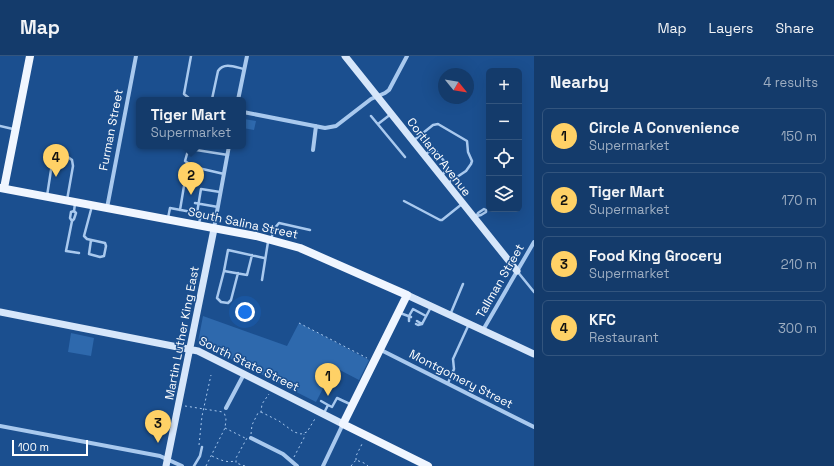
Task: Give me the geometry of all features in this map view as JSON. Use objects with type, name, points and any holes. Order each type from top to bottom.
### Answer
[{"type":"main road","points":[[2,188],[16,130],[30,56]]},
{"type":"main road","name":"South Salina Street","points":[[2,188],[270,239],[316,254],[406,295]]},
{"type":"main road","points":[[343,424],[406,295]]},
{"type":"main road","name":"South State Street","points":[[343,424],[416,463],[428,466]]},
{"type":"street","name":"Furman Street","points":[[107,208],[136,56]]},
{"type":"street","points":[[239,97],[247,56]]},
{"type":"street","name":"Cortland Avenue","points":[[346,56],[462,204],[476,217],[517,271]]},
{"type":"street","points":[[246,113],[325,128],[336,126],[371,99],[389,90],[407,56]]},
{"type":"street","points":[[313,150],[316,126]]},
{"type":"street","points":[[214,229],[229,149]]},
{"type":"street","name":"Martin Luther King East","points":[[167,462],[214,229]]},
{"type":"street","name":"Tallman Street","points":[[483,330],[534,242]]},
{"type":"street","name":"South Salina Street","points":[[406,295],[534,354]]},
{"type":"street","name":"South State Street","points":[[0,312],[190,348],[343,424]]},
{"type":"street","name":"Montgomery Street","points":[[379,349],[534,427]]},
{"type":"street","points":[[225,410],[244,374]]},
{"type":"street","points":[[323,466],[343,424]]},
{"type":"street","points":[[0,426],[109,446],[182,466]]},
{"type":"street","points":[[251,438],[283,454],[297,466]]},
{"type":"lane","points":[[188,97],[184,94],[191,56]]},
{"type":"lane","points":[[212,97],[220,68],[225,66],[244,69]]},
{"type":"lane","points":[[378,124],[391,114]]},
{"type":"lane","points":[[371,116],[405,157]]},
{"type":"lane","points":[[413,141],[433,125],[438,124],[467,141],[468,152],[472,161],[471,164],[466,171],[447,184]]},
{"type":"lane","points":[[0,126],[16,130]]},
{"type":"lane","points":[[189,149],[185,161],[194,167],[224,174]]},
{"type":"lane","points":[[195,149],[228,155]]},
{"type":"lane","points":[[424,155],[432,150],[436,151],[448,168],[446,172],[440,176]]},
{"type":"lane","points":[[47,197],[51,170],[55,158],[60,156],[68,157],[72,160],[74,166],[67,201]]},
{"type":"lane","points":[[180,210],[184,186]]},
{"type":"lane","points":[[197,213],[201,189],[221,192]]},
{"type":"lane","points":[[404,201],[440,220],[462,204]]},
{"type":"lane","points":[[76,202],[74,211],[71,212],[70,218],[72,221],[66,250],[79,253]]},
{"type":"lane","points":[[195,203],[218,207]]},
{"type":"lane","points":[[91,240],[89,254],[100,257],[104,256],[106,244],[85,238],[84,233],[92,205]]},
{"type":"lane","points":[[194,207],[198,208]]},
{"type":"lane","points":[[167,220],[170,208],[197,213],[201,215],[199,226]]},
{"type":"lane","points":[[476,217],[486,212]]},
{"type":"lane","points":[[262,280],[264,258],[274,229],[279,223],[310,230]]},
{"type":"lane","points":[[238,274],[231,300],[228,303],[221,302],[217,298],[228,250],[264,258]]},
{"type":"lane","points":[[224,271],[247,275],[252,255]]},
{"type":"lane","points":[[517,271],[534,292]]},
{"type":"lane","points":[[450,315],[463,284]]},
{"type":"lane","points":[[417,322],[422,324],[432,307]]},
{"type":"lane","points":[[409,321],[413,309],[426,316]]},
{"type":"lane","points":[[398,312],[410,317]]},
{"type":"lane","points":[[448,383],[454,369],[453,358],[469,324]]},
{"type":"lane","points":[[321,401],[332,407],[337,398],[352,405]]},
{"type":"lane","points":[[321,413],[328,405]]},
{"type":"lane","points":[[194,466],[200,456],[202,447]]},
{"type":"path","points":[[299,323],[373,361]]},
{"type":"path","points":[[202,447],[199,446],[198,442],[211,375]]},
{"type":"path","points":[[245,466],[236,463],[236,458],[246,438],[251,436],[252,425],[258,413],[261,412],[262,404],[272,388]]},
{"type":"path","points":[[179,405],[225,410],[226,428],[206,466]]},
{"type":"path","points":[[261,412],[279,421],[294,432],[304,434]]},
{"type":"path","points":[[291,462],[304,438],[304,434],[321,413]]},
{"type":"path","points":[[226,428],[246,438]]},
{"type":"path","points":[[351,466],[356,460],[356,456],[366,435]]},
{"type":"path","points":[[212,456],[230,462],[236,460]]},
{"type":"path","points":[[356,460],[368,466]]},
{"type":"shaded area","points":[[246,119],[256,121],[254,130],[246,129]]},
{"type":"shaded area","points":[[203,316],[287,346],[299,323],[369,360],[359,380],[334,367],[316,402],[198,342]]},
{"type":"shaded area","points":[[71,333],[94,338],[91,356],[68,352]]},
{"type":"place","name":"KFC","points":[[56,177]]},
{"type":"place","name":"Tiger Mart","points":[[191,195]]},
{"type":"place","name":"Circle A Convenience","points":[[328,396]]},
{"type":"place","name":"Food King Grocery","points":[[158,443]]}]
